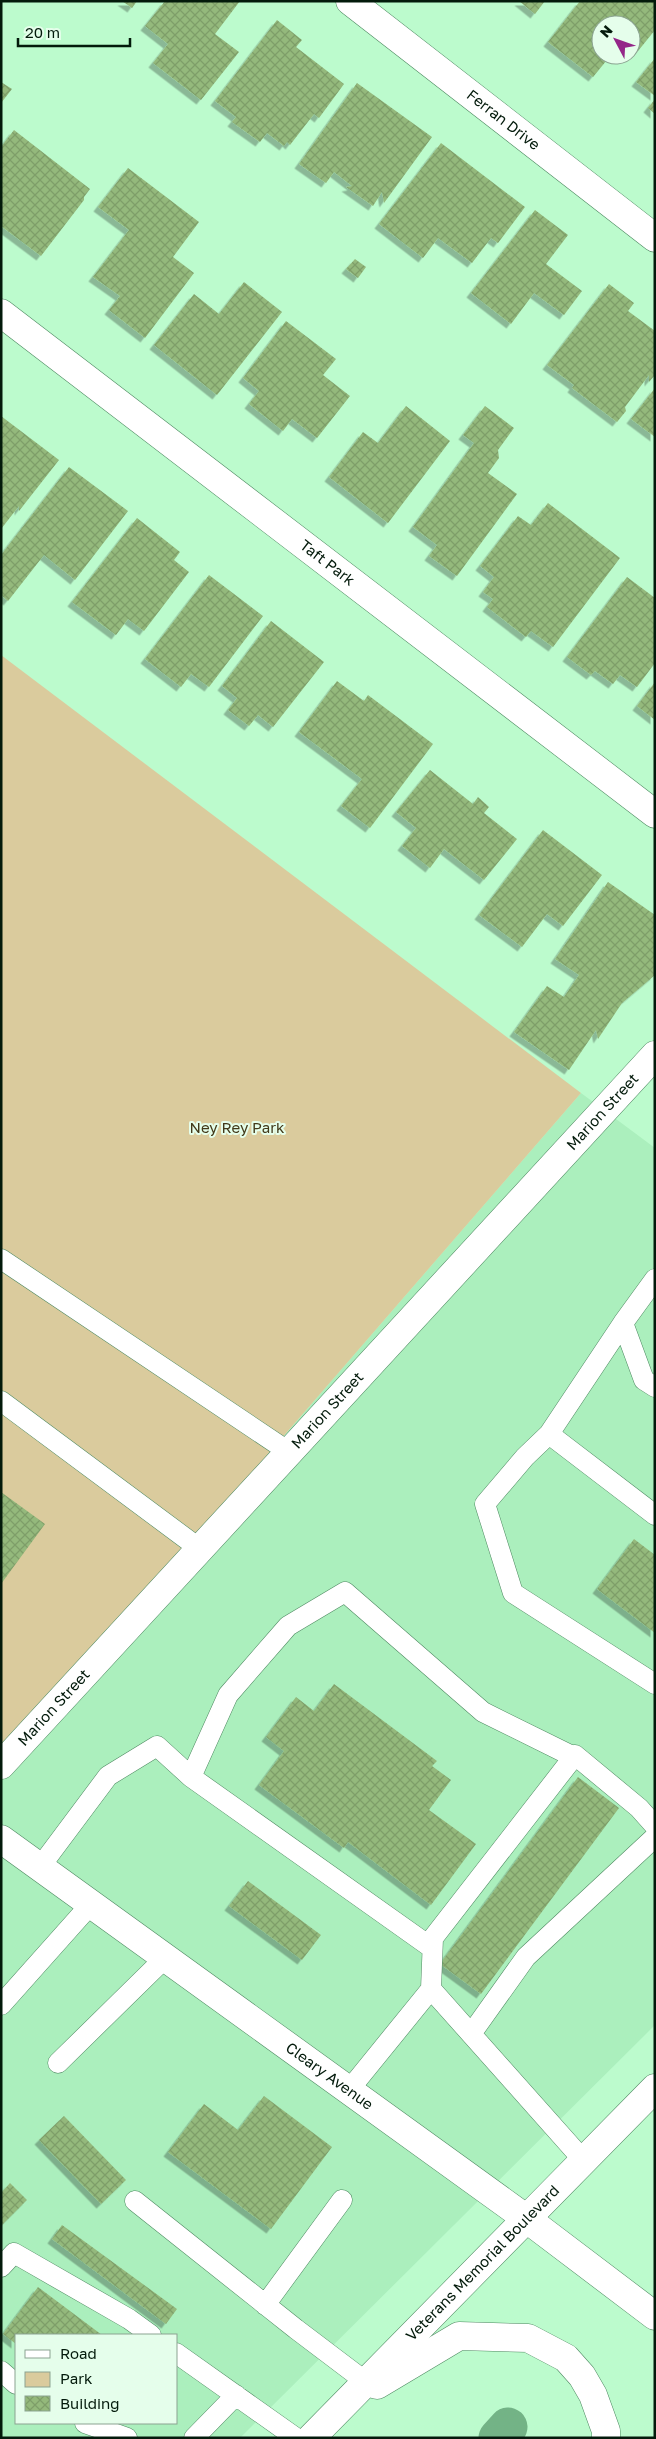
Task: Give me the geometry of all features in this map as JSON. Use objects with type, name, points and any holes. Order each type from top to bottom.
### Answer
[{"type":"street","name":"Ferran Drive","points":[[350,1],[655,238]]},
{"type":"street","name":"Taft Park","points":[[1,313],[655,814]]},
{"type":"street","name":"Marion Street","points":[[1,1765],[655,1055]]},
{"type":"street","name":"Cleary Avenue","points":[[1,1839],[527,2219],[655,2316]]},
{"type":"street","name":"Veterans Memorial Boulevard","points":[[311,2438],[655,2088]]},
{"type":"street","points":[[344,2405],[460,2336],[528,2338],[566,2358],[582,2376],[593,2395],[606,2430],[606,2438]]},
{"type":"lane","points":[[1,1260],[289,1452]]},
{"type":"lane","points":[[655,1279],[623,1323],[549,1434],[524,1457],[485,1504],[513,1593],[655,1684]]},
{"type":"lane","points":[[623,1323],[644,1380],[655,1388]]},
{"type":"lane","points":[[1,1400],[200,1549]]},
{"type":"lane","points":[[549,1434],[655,1515]]},
{"type":"lane","points":[[191,1776],[228,1695],[288,1626],[345,1592],[483,1712],[574,1757],[575,1755],[639,1808],[655,1826]]},
{"type":"lane","points":[[40,1867],[108,1776],[158,1746],[191,1776],[432,1948]]},
{"type":"lane","points":[[349,2090],[431,1989],[433,1938],[574,1757]]},
{"type":"lane","points":[[471,2034],[526,1956],[655,1837]]},
{"type":"lane","points":[[1,2005],[91,1904]]},
{"type":"lane","points":[[58,2063],[165,1958]]},
{"type":"lane","points":[[431,1989],[584,2161]]},
{"type":"lane","points":[[135,2200],[265,2305],[366,2382]]},
{"type":"lane","points":[[265,2305],[342,2200]]},
{"type":"lane","points":[[1,2267],[14,2253],[129,2319],[150,2334]]},
{"type":"lane","points":[[178,2354],[296,2438]]},
{"type":"lane","points":[[1,2371],[15,2383]]},
{"type":"lane","points":[[194,2438],[236,2395]]},
{"type":"lane","points":[[88,2424],[127,2438]]},
{"type":"shaded area","points":[[581,1093],[655,1148],[655,2025],[240,2438],[1,2438],[1,1762]]},
{"type":"green space","name":"Ney Rey Park","points":[[1,655],[581,1093],[1,1762]]},
{"type":"building","points":[[122,1],[137,1],[132,8]]},
{"type":"building","points":[[165,1],[240,1],[215,34],[239,52],[201,100],[153,63],[168,44],[145,26]]},
{"type":"building","points":[[519,1],[545,1],[535,14]]},
{"type":"building","points":[[580,1],[655,1],[655,30],[641,47],[641,15],[591,15],[591,65],[603,65],[593,77],[548,42]]},
{"type":"building","points":[[277,20],[302,40],[296,47],[344,84],[319,118],[314,114],[290,145],[287,142],[284,146],[267,133],[260,142],[232,122],[236,117],[215,101]]},
{"type":"building","points":[[655,58],[655,96],[636,82]]},
{"type":"building","points":[[1,82],[12,89],[1,103]]},
{"type":"building","points":[[357,83],[432,137],[384,203],[382,192],[373,206],[346,187],[352,186],[334,172],[326,183],[299,164]]},
{"type":"building","points":[[655,99],[655,114],[648,108]]},
{"type":"building","points":[[14,130],[90,189],[84,200],[41,256],[1,226],[1,147]]},
{"type":"building","points":[[441,143],[525,207],[498,243],[491,238],[472,263],[438,238],[423,258],[379,224]]},
{"type":"building","points":[[128,168],[199,222],[173,257],[194,273],[145,338],[109,310],[120,296],[93,277],[129,230],[98,207]]},
{"type":"building","points":[[535,210],[568,235],[546,264],[582,291],[564,315],[534,293],[511,324],[471,293]]},
{"type":"building","points":[[355,259],[366,267],[358,278],[346,269]]},
{"type":"building","points":[[244,282],[282,312],[217,395],[154,345],[194,294],[219,314]]},
{"type":"building","points":[[609,284],[634,303],[628,311],[655,331],[655,375],[649,382],[649,375],[625,407],[626,411],[617,422],[572,388],[574,385],[547,365]]},
{"type":"building","points":[[286,321],[336,359],[323,375],[350,396],[317,438],[292,419],[283,431],[249,404],[259,391],[243,378]]},
{"type":"building","points":[[655,388],[655,437],[631,419]]},
{"type":"building","points":[[406,406],[450,441],[388,523],[329,477],[363,432],[378,443]]},
{"type":"building","points":[[485,406],[514,428],[498,450],[499,458],[488,473],[517,494],[457,576],[429,556],[437,545],[413,527],[474,443],[463,435]]},
{"type":"building","points":[[1,416],[59,460],[19,511],[19,506],[1,529]]},
{"type":"building","points":[[69,467],[128,511],[75,580],[44,555],[8,601],[1,595],[1,555]]},
{"type":"building","points":[[548,503],[620,558],[553,647],[531,631],[526,637],[487,607],[493,599],[483,592],[494,577],[480,566],[518,516],[531,525]]},
{"type":"building","points":[[137,518],[180,552],[174,560],[189,572],[144,631],[128,619],[116,635],[72,602]]},
{"type":"building","points":[[209,575],[263,616],[209,687],[191,674],[181,687],[145,659]]},
{"type":"building","points":[[627,577],[655,598],[655,663],[637,687],[620,675],[613,684],[595,671],[591,675],[567,657]]},
{"type":"building","points":[[271,621],[324,662],[273,727],[258,715],[249,726],[228,710],[237,698],[222,686]]},
{"type":"building","points":[[337,681],[364,701],[368,695],[433,744],[370,828],[341,806],[362,779],[299,732]]},
{"type":"building","points":[[655,682],[655,720],[637,706]]},
{"type":"building","points":[[430,770],[473,804],[478,797],[489,807],[484,813],[517,839],[484,880],[444,849],[430,868],[402,846],[416,828],[396,812]]},
{"type":"building","points":[[543,830],[602,875],[563,926],[547,914],[522,947],[479,915]]},
{"type":"building","points":[[608,882],[655,915],[655,975],[622,1003],[598,1039],[596,1030],[569,1070],[514,1032],[547,986],[564,997],[579,975],[555,959]]},
{"type":"building","points":[[1,1492],[45,1524],[1,1584]]},
{"type":"building","points":[[634,1539],[655,1555],[655,1633],[597,1589]]},
{"type":"building","points":[[334,1684],[437,1761],[432,1766],[451,1780],[429,1810],[476,1844],[431,1905],[348,1842],[344,1848],[259,1785],[284,1751],[266,1737],[296,1697],[314,1711]]},
{"type":"building","points":[[578,1777],[619,1808],[481,1994],[440,1964]]},
{"type":"building","points":[[248,1881],[321,1935],[302,1960],[229,1906]]},
{"type":"building","points":[[264,2096],[332,2147],[271,2229],[168,2152],[204,2104],[238,2130]]},
{"type":"building","points":[[64,2116],[126,2180],[101,2204],[39,2140]]},
{"type":"building","points":[[10,2183],[27,2200],[1,2226],[1,2193]]},
{"type":"building","points":[[62,2225],[177,2309],[166,2324],[52,2239]]},
{"type":"building","points":[[38,2287],[101,2334],[15,2334],[15,2343],[3,2334]]},
{"type":"waterway","points":[[498,2438],[508,2427]]}]
